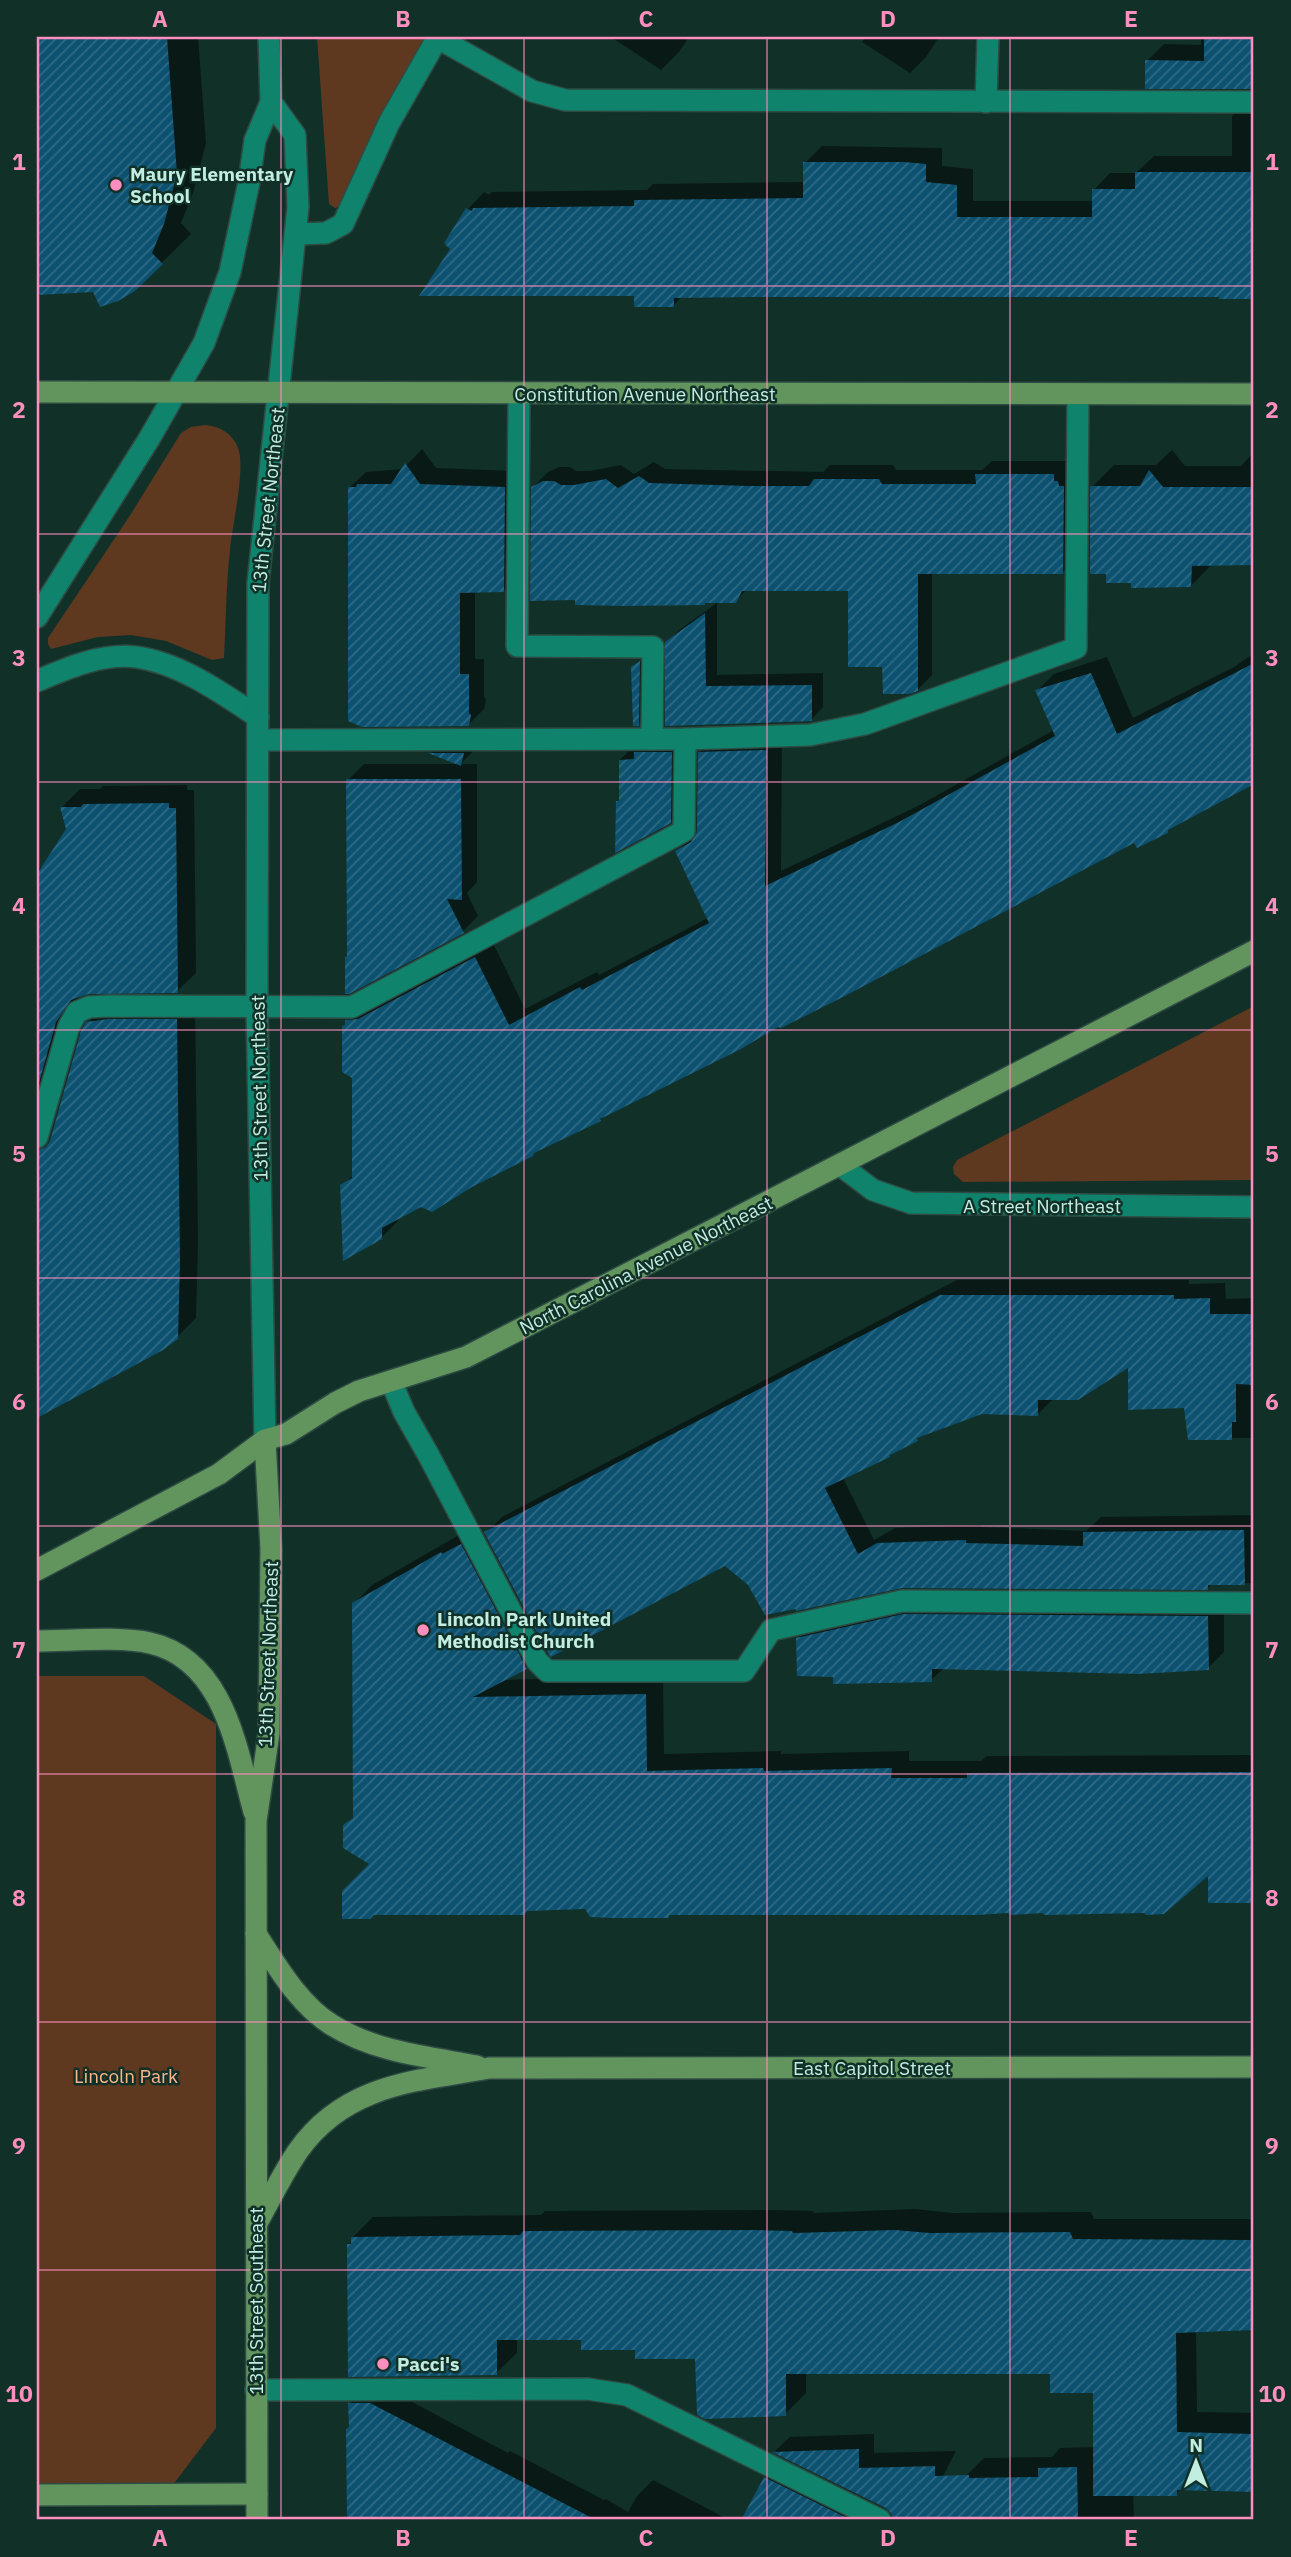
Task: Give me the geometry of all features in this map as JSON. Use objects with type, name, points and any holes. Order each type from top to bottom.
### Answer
[{"type":"main road","name":"Constitution Avenue Northeast","points":[[37,392],[1254,394]]},
{"type":"main road","name":"North Carolina Avenue Northeast","points":[[37,1570],[219,1474],[265,1440],[286,1434],[335,1403],[359,1391],[466,1357],[1254,951]]},
{"type":"main road","name":"13th Street Northeast","points":[[255,2082],[256,1821],[269,1733],[271,1549],[265,1440]]},
{"type":"main road","points":[[37,1641],[150,1643],[188,1662],[209,1685],[228,1720],[256,1821]]},
{"type":"main road","points":[[256,1934],[293,1989],[330,2024],[371,2043],[395,2050],[489,2068]]},
{"type":"main road","name":"East Capitol Street","points":[[489,2068],[1254,2067]]},
{"type":"main road","points":[[256,2223],[299,2150],[333,2114],[361,2097],[391,2085],[489,2068]]},
{"type":"main road","name":"13th Street Southeast","points":[[255,2082],[257,2520]]},
{"type":"main road","points":[[37,2495],[257,2494]]},
{"type":"street","points":[[37,617],[149,439],[204,343],[221,299],[240,226],[255,140],[271,102],[269,37]]},
{"type":"street","points":[[296,234],[326,233],[343,224],[389,123],[438,37],[532,91],[565,100],[1254,102]]},
{"type":"street","points":[[986,102],[988,37]]},
{"type":"street","name":"13th Street Northeast","points":[[265,1440],[257,1008],[260,550],[298,207],[295,135],[271,102]]},
{"type":"street","points":[[519,394],[517,646],[653,647],[652,739]]},
{"type":"street","points":[[258,740],[685,739],[810,735],[846,729],[1076,648],[1077,394]]},
{"type":"street","points":[[37,681],[97,660],[137,657],[175,669],[258,717]]},
{"type":"street","points":[[37,1137],[69,1026],[76,1012],[89,1007],[108,1006],[352,1007],[684,831],[685,739]]},
{"type":"street","name":"A Street Northeast","points":[[840,1165],[873,1190],[911,1203],[1254,1207]]},
{"type":"street","points":[[391,1381],[404,1412],[537,1661],[547,1671],[744,1671],[771,1630],[902,1601],[1254,1603]]},
{"type":"street","points":[[256,2390],[588,2389],[627,2395],[880,2520]]},
{"type":"green space","points":[[317,37],[425,37],[385,109],[340,206],[335,208],[329,204]]},
{"type":"green space","points":[[205,425],[221,429],[229,435],[236,443],[240,457],[240,483],[229,564],[224,658],[212,660],[166,641],[131,635],[98,637],[51,649],[48,638],[181,433],[191,427]]},
{"type":"green space","points":[[1254,1006],[1254,1180],[963,1182],[954,1174],[953,1167],[957,1160]]},
{"type":"green space","name":"Lincoln Park","points":[[37,1676],[144,1676],[216,1724],[216,2428],[172,2486],[37,2486]]},
{"type":"building","name":"Maury Elementary School","points":[[37,37],[167,37],[177,174],[164,224],[152,253],[163,264],[135,291],[100,307],[93,292],[37,295]]},
{"type":"building","points":[[1204,37],[1254,37],[1254,89],[1145,89],[1145,60],[1204,61]]},
{"type":"building","points":[[803,162],[926,164],[926,182],[957,185],[957,217],[1092,217],[1092,189],[1135,189],[1135,172],[1254,172],[1254,299],[674,298],[674,307],[634,307],[634,296],[419,296],[450,249],[444,243],[466,208],[472,211],[473,208],[634,206],[634,200],[803,198]]},
{"type":"building","points":[[405,463],[420,484],[505,487],[504,592],[460,593],[460,674],[469,674],[469,726],[362,727],[348,721],[348,487],[356,487],[357,484],[391,484]]},
{"type":"building","points":[[1149,470],[1163,487],[1254,487],[1254,565],[1192,566],[1191,587],[1131,588],[1131,583],[1106,583],[1106,574],[1090,574],[1090,486],[1140,486]]},
{"type":"building","points":[[975,474],[1054,474],[1054,481],[1058,481],[1059,486],[1064,486],[1063,574],[918,574],[918,691],[909,694],[883,694],[882,667],[848,667],[848,591],[742,591],[736,603],[705,605],[575,605],[575,600],[530,601],[531,487],[543,481],[574,485],[606,479],[618,488],[639,476],[649,483],[749,486],[809,486],[814,479],[879,479],[882,484],[976,484]]},
{"type":"building","points":[[705,613],[706,686],[812,685],[812,721],[665,726],[665,642]]},
{"type":"building","points":[[640,661],[639,726],[633,726],[631,667]]},
{"type":"building","points":[[1254,663],[1254,784],[1168,830],[1168,833],[1137,848],[1134,843],[843,997],[781,1028],[778,1027],[741,1049],[534,1153],[432,1212],[421,1207],[382,1228],[382,1239],[343,1261],[340,1185],[352,1178],[352,1078],[342,1072],[342,1026],[345,1025],[345,1020],[358,1019],[475,957],[509,1025],[709,923],[675,851],[691,842],[697,832],[698,752],[767,750],[765,886],[899,822],[1055,736],[1035,690],[1091,673],[1117,734]]},
{"type":"building","points":[[634,752],[672,752],[671,823],[615,853],[619,760],[634,759]]},
{"type":"building","points":[[428,753],[464,753],[461,766]]},
{"type":"building","points":[[346,779],[461,779],[462,900],[447,899],[464,933],[349,994],[345,994]]},
{"type":"building","points":[[169,803],[169,808],[176,808],[178,993],[88,994],[71,1000],[56,1022],[37,1090],[37,874],[66,829],[60,807],[81,807],[83,804]]},
{"type":"building","points":[[108,1019],[177,1019],[180,1261],[178,1339],[163,1350],[37,1418],[37,1150],[46,1147],[50,1141],[81,1031],[86,1022]]},
{"type":"building","points":[[940,1295],[1174,1295],[1174,1299],[1210,1298],[1210,1314],[1254,1314],[1254,1385],[1236,1384],[1236,1422],[1232,1422],[1232,1440],[1188,1440],[1184,1408],[1128,1410],[1128,1368],[1078,1400],[1038,1400],[1038,1416],[982,1414],[917,1438],[918,1441],[890,1457],[825,1488],[858,1554],[877,1543],[966,1540],[966,1543],[1083,1546],[1083,1532],[1244,1530],[1245,1585],[1208,1585],[1208,1590],[902,1588],[765,1615],[748,1585],[725,1566],[551,1657],[484,1532]]},
{"type":"building","points":[[461,1544],[527,1669],[473,1697],[646,1694],[647,1771],[892,1768],[891,1778],[967,1778],[967,1773],[1254,1772],[1254,1903],[1208,1903],[1208,1876],[1164,1914],[1146,1915],[1008,1913],[669,1915],[669,1918],[613,1918],[590,1917],[585,1909],[527,1911],[525,1915],[374,1915],[370,1919],[342,1919],[342,1891],[369,1864],[343,1848],[343,1825],[353,1818],[352,1603],[441,1552],[442,1554]]},
{"type":"building","points":[[903,1614],[1208,1616],[1209,1670],[1138,1674],[932,1669],[932,1682],[833,1684],[833,1677],[797,1676],[796,1638]]},
{"type":"building","points":[[755,2230],[793,2233],[895,2230],[930,2233],[1070,2232],[1073,2239],[1254,2240],[1254,2330],[1176,2333],[1177,2432],[1254,2434],[1254,2492],[1177,2490],[1177,2496],[1093,2496],[1093,2393],[1050,2393],[1050,2374],[786,2374],[786,2416],[705,2419],[697,2415],[695,2359],[635,2359],[635,2350],[581,2350],[581,2340],[497,2340],[497,2375],[348,2377],[347,2244],[351,2244],[351,2237],[520,2235],[523,2231]]},
{"type":"building","points":[[348,2403],[370,2403],[596,2520],[347,2520]]},
{"type":"building","points":[[859,2449],[859,2468],[935,2466],[935,2476],[1038,2477],[1038,2468],[1077,2467],[1078,2519],[893,2520],[886,2508],[772,2452]]},
{"type":"building","points":[[764,2477],[851,2520],[741,2520]]},
{"type":"place","name":"Maury Elementary School","points":[[116,185]]},
{"type":"place","name":"Lincoln Park United Methodist Church","points":[[423,1630]]},
{"type":"place","name":"Pacci's","points":[[383,2364]]}]
